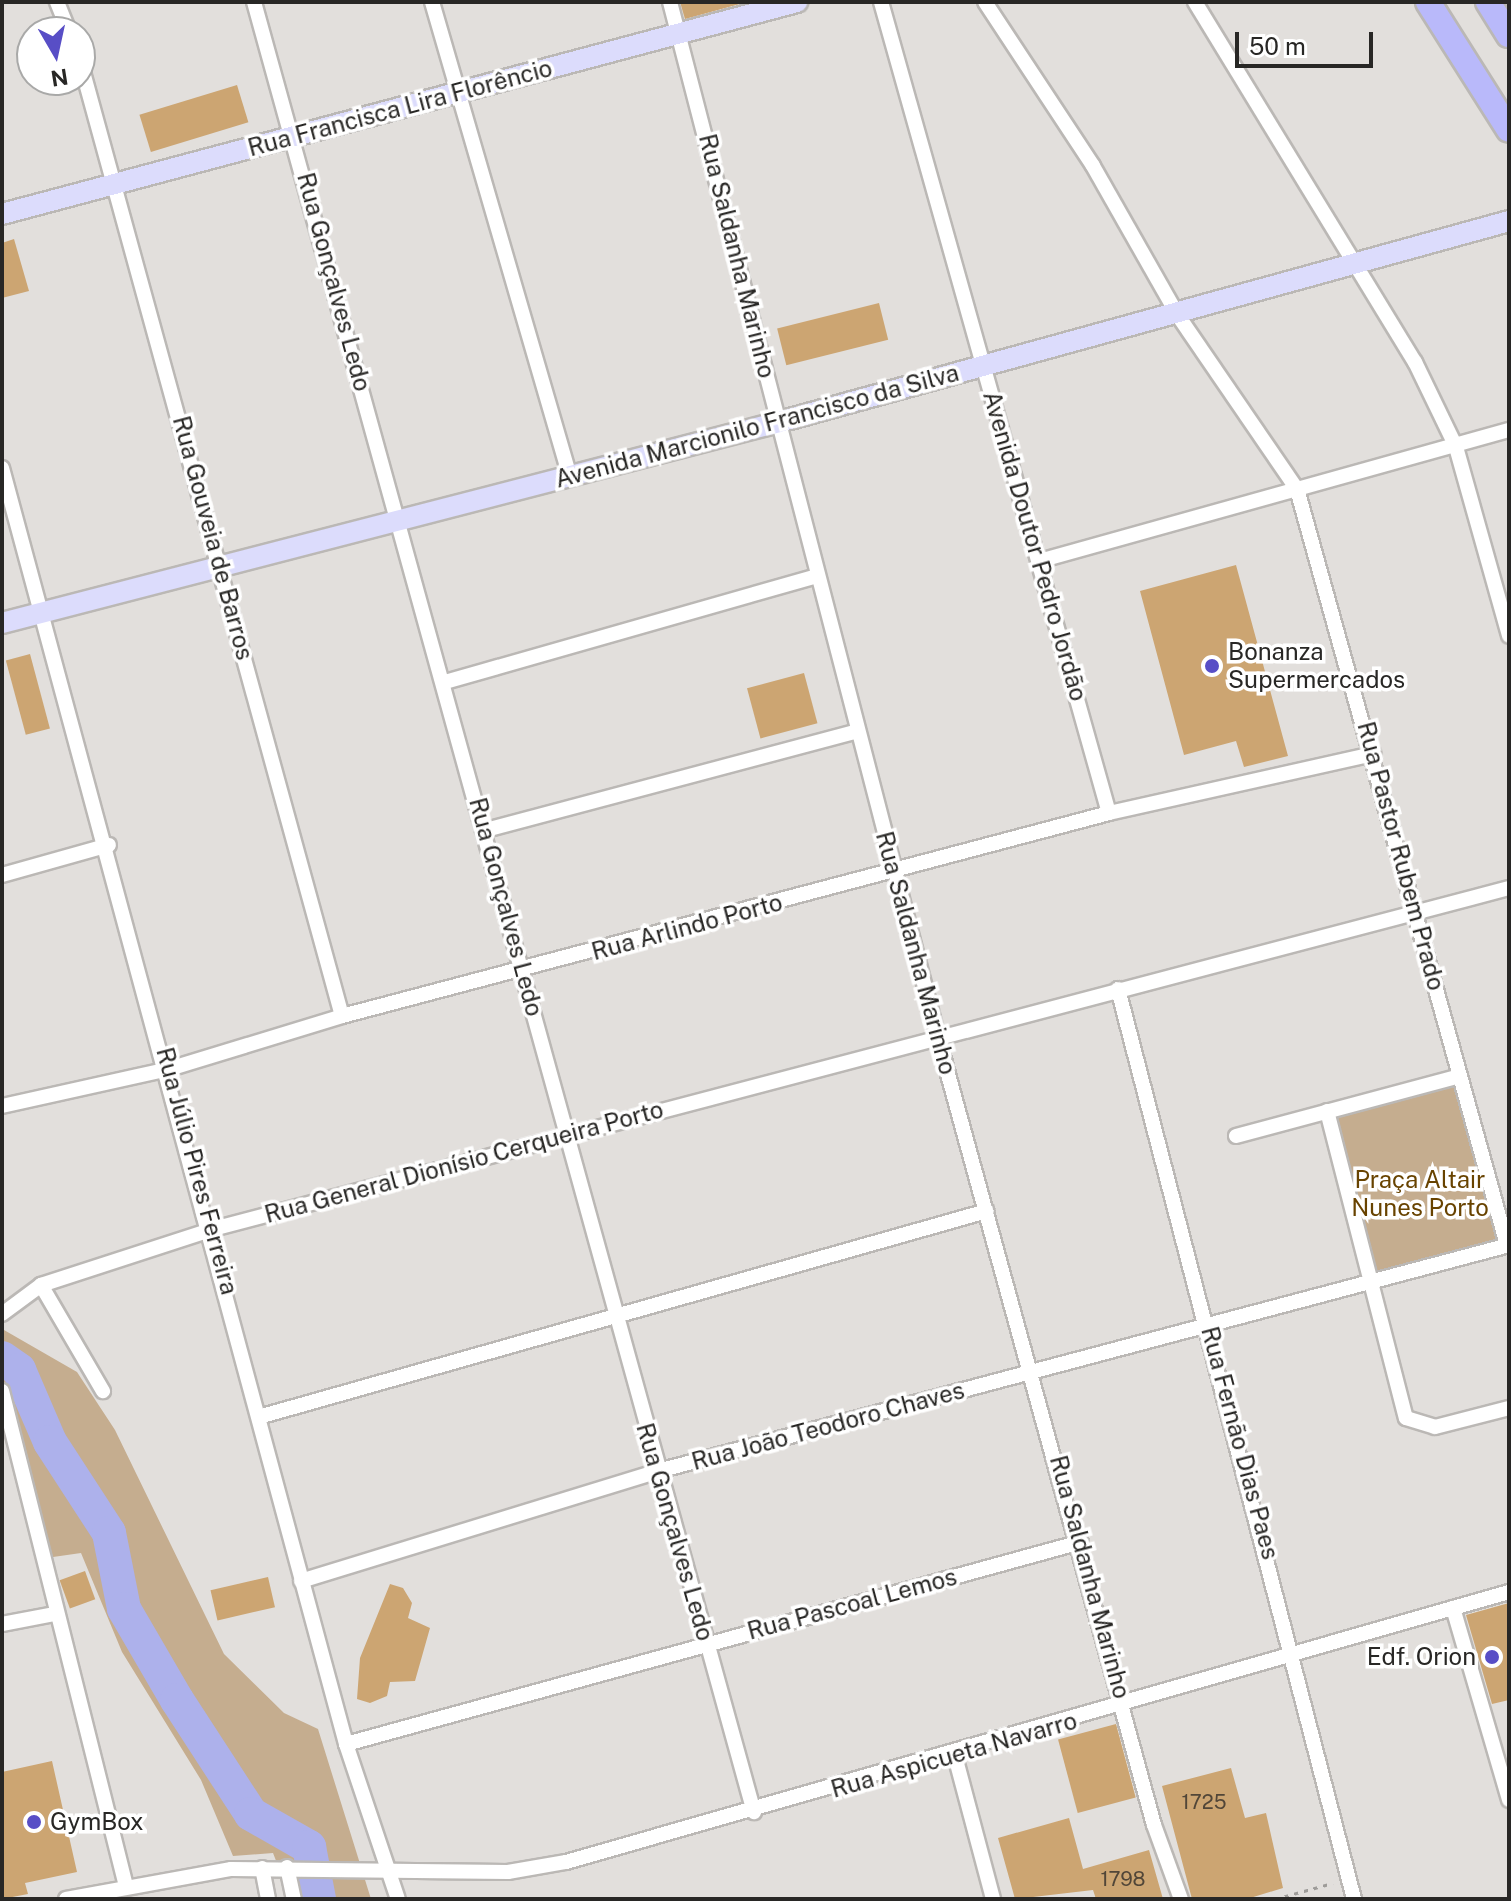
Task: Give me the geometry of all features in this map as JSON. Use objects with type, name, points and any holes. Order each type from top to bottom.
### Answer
[{"type":"main road","points":[[1428,2],[1509,130]]},
{"type":"main road","points":[[1488,2],[1509,35]]},
{"type":"street","name":"Rua Gonçalves Ledo","points":[[254,2],[486,830],[613,1316],[754,1812]]},
{"type":"street","points":[[432,2],[570,478]]},
{"type":"street","name":"Rua Saldanha Marinho","points":[[670,2],[937,1034],[1035,1371],[1124,1706],[1181,1899]]},
{"type":"street","name":"Rua Francisca Lira Florêncio","points":[[2,214],[797,2]]},
{"type":"street","name":"Avenida Doutor Pedro Jordão","points":[[881,2],[1109,813]]},
{"type":"street","name":"Rua Pastor Rubem Prado","points":[[985,2],[1093,166],[1177,314],[1297,489],[1374,754],[1508,1245]]},
{"type":"street","points":[[1195,2],[1359,262],[1456,447],[1509,636]]},
{"type":"street","name":"Rua Gouveia de Barros","points":[[91,96],[117,183],[342,1016]]},
{"type":"street","name":"Avenida Marcionilo Francisco da Silva","points":[[2,623],[570,478],[1509,221]]},
{"type":"street","points":[[1039,561],[1509,430]]},
{"type":"street","name":"Rua Júlio Pires Ferreira","points":[[2,468],[213,1229],[301,1581],[346,1744],[398,1899]]},
{"type":"street","points":[[445,682],[817,576]]},
{"type":"street","points":[[486,830],[857,731]]},
{"type":"street","name":"Rua Arlindo Porto","points":[[2,1106],[169,1069],[342,1016],[894,873],[1109,813],[1374,754]]},
{"type":"street","points":[[2,875],[109,845]]},
{"type":"street","name":"Rua General Dionísio Cerqueira Porto","points":[[2,1314],[41,1285],[213,1229],[937,1034],[1416,909],[1509,888]]},
{"type":"street","name":"Rua Fernão Dias Paes","points":[[1118,989],[1208,1319],[1354,1899]]},
{"type":"street","points":[[1236,1136],[1460,1076]]},
{"type":"street","points":[[1327,1111],[1371,1279],[1396,1392],[1417,1427],[1509,1408]]},
{"type":"street","points":[[262,1416],[987,1211]]},
{"type":"street","name":"Rua João Teodoro Chaves","points":[[301,1581],[658,1471],[1035,1371],[1208,1319],[1508,1245]]},
{"type":"street","points":[[41,1285],[103,1391]]},
{"type":"street","points":[[2,1391],[55,1614],[126,1886]]},
{"type":"street","name":"Rua Pascoal Lemos","points":[[346,1744],[1081,1542]]},
{"type":"street","name":"Rua Aspicueta Navarro","points":[[74,1898],[126,1886],[262,1868],[311,1867],[392,1874],[522,1870],[754,1812],[955,1756],[1293,1651],[1509,1592]]},
{"type":"street","points":[[1453,1608],[1509,1800]]},
{"type":"street","points":[[2,1624],[55,1614]]},
{"type":"street","points":[[955,1756],[993,1899]]},
{"type":"street","points":[[287,1867],[294,1899]]},
{"type":"street","points":[[262,1868],[268,1899]]},
{"type":"path","points":[[1275,1899],[1349,1879]]},
{"type":"green space","name":"Praça Altair Nunes Porto","points":[[1460,1076],[1508,1244],[1376,1282],[1327,1114]]},
{"type":"green space","points":[[4,1330],[77,1372],[115,1430],[224,1654],[284,1713],[318,1729],[371,1899],[291,1899],[273,1853],[233,1856],[201,1780],[122,1652],[81,1553],[39,1559],[2,1414]]},
{"type":"building","points":[[680,2],[747,2],[685,19]]},
{"type":"building","points":[[237,85],[248,122],[151,152],[139,115]]},
{"type":"building","points":[[14,239],[29,291],[2,298],[2,243]]},
{"type":"building","points":[[879,303],[888,340],[786,365],[777,328]]},
{"type":"building","name":"Bonanza Supermercados","points":[[1236,565],[1288,756],[1244,767],[1236,741],[1184,755],[1140,591]]},
{"type":"building","points":[[30,654],[50,728],[26,735],[6,660]]},
{"type":"building","points":[[804,673],[817,723],[760,738],[747,688]]},
{"type":"building","points":[[85,1571],[95,1599],[70,1608],[60,1580]]},
{"type":"building","points":[[268,1577],[275,1607],[217,1620],[211,1590]]},
{"type":"building","points":[[390,1584],[403,1588],[412,1603],[408,1618],[430,1628],[415,1681],[390,1682],[387,1696],[370,1703],[357,1699],[360,1658]]},
{"type":"building","name":"Edf. Orion","points":[[1509,1603],[1509,1700],[1492,1704],[1466,1615]]},
{"type":"building","points":[[1116,1724],[1136,1797],[1078,1813],[1058,1740]]},
{"type":"building","name":"GymBox","points":[[52,1761],[77,1872],[25,1883],[28,1894],[2,1899],[2,1772]]},
{"type":"building","points":[[1231,1768],[1245,1818],[1266,1813],[1283,1888],[1247,1899],[1192,1899],[1162,1786]]},
{"type":"building","points":[[1069,1818],[1083,1869],[1149,1850],[1163,1899],[1096,1899],[1093,1890],[1015,1899],[998,1838]]},
{"type":"waterway","points":[[2,1358],[19,1370],[50,1442],[109,1533],[124,1609],[177,1700],[251,1814],[309,1847],[319,1899]]},
{"type":"place","name":"Bonanza Supermercados","points":[[1212,666]]},
{"type":"place","name":"Edf. Orion","points":[[1492,1657]]},
{"type":"place","name":"GymBox","points":[[34,1822]]}]
